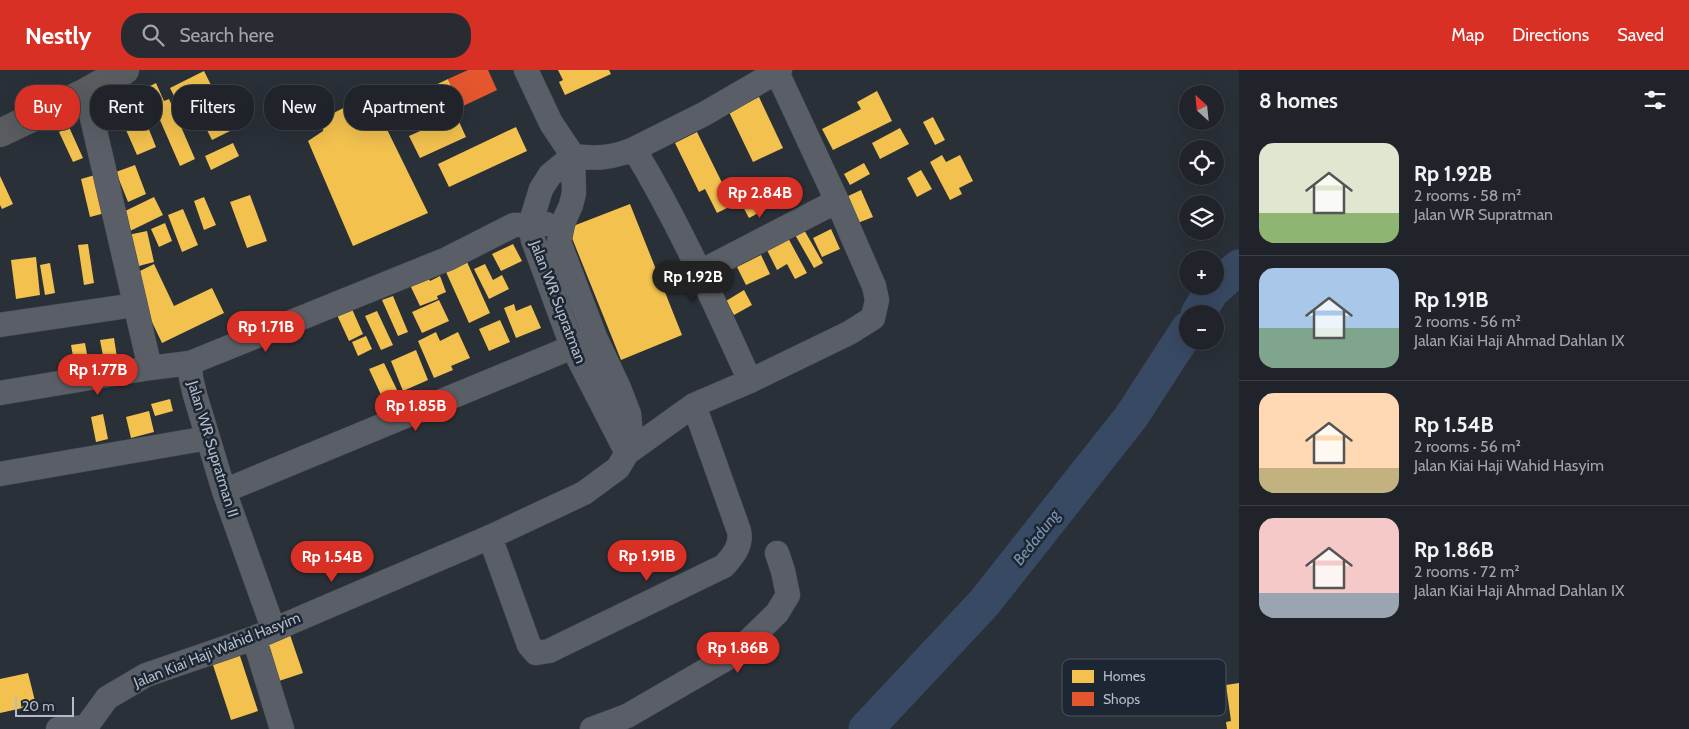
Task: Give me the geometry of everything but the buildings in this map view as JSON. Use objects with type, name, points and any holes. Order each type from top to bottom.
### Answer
[{"type":"highway","points":[[0,133],[86,92],[124,70]]},
{"type":"street","points":[[526,70],[551,123],[573,156],[600,158],[616,156],[634,149],[704,114],[778,71],[874,286],[877,300],[873,318],[849,333],[694,405],[627,453]]},
{"type":"street","points":[[86,92],[150,368]]},
{"type":"street","points":[[634,149],[655,184],[700,272],[750,380]]},
{"type":"street","name":"Jalan WR Supratman","points":[[573,156],[574,193],[563,223],[559,242],[595,337],[629,414],[631,436],[627,453]]},
{"type":"street","name":"Jalan WR Supratman","points":[[573,156],[550,175],[541,189],[530,224],[533,240],[572,346],[627,453]]},
{"type":"street","points":[[700,272],[837,201]]},
{"type":"street","name":"Jalan WR Supratman II","points":[[282,729],[264,633],[195,395],[190,363],[447,260],[514,225],[563,223]]},
{"type":"street","points":[[0,325],[135,305]]},
{"type":"street","points":[[224,491],[595,337]]},
{"type":"street","points":[[0,393],[190,363]]},
{"type":"street","points":[[490,537],[529,644],[536,653],[549,651],[724,566],[732,557],[741,539],[694,405]]},
{"type":"street","points":[[0,474],[208,438]]},
{"type":"street","name":"Jalan Kiai Haji Wahid Hasyim","points":[[86,728],[107,698],[146,675],[264,633],[490,537],[584,493],[618,468],[627,453]]},
{"type":"street","points":[[592,729],[627,716],[736,653],[764,627],[777,613],[788,595],[783,571],[776,553]]},
{"type":"street","points":[[58,729],[86,728]]},
{"type":"waterway","name":"Bedadung","points":[[1203,305],[1211,292],[1239,267]]},
{"type":"waterway","name":"Bedadung","points":[[866,729],[984,603],[1131,417],[1179,343]]}]
